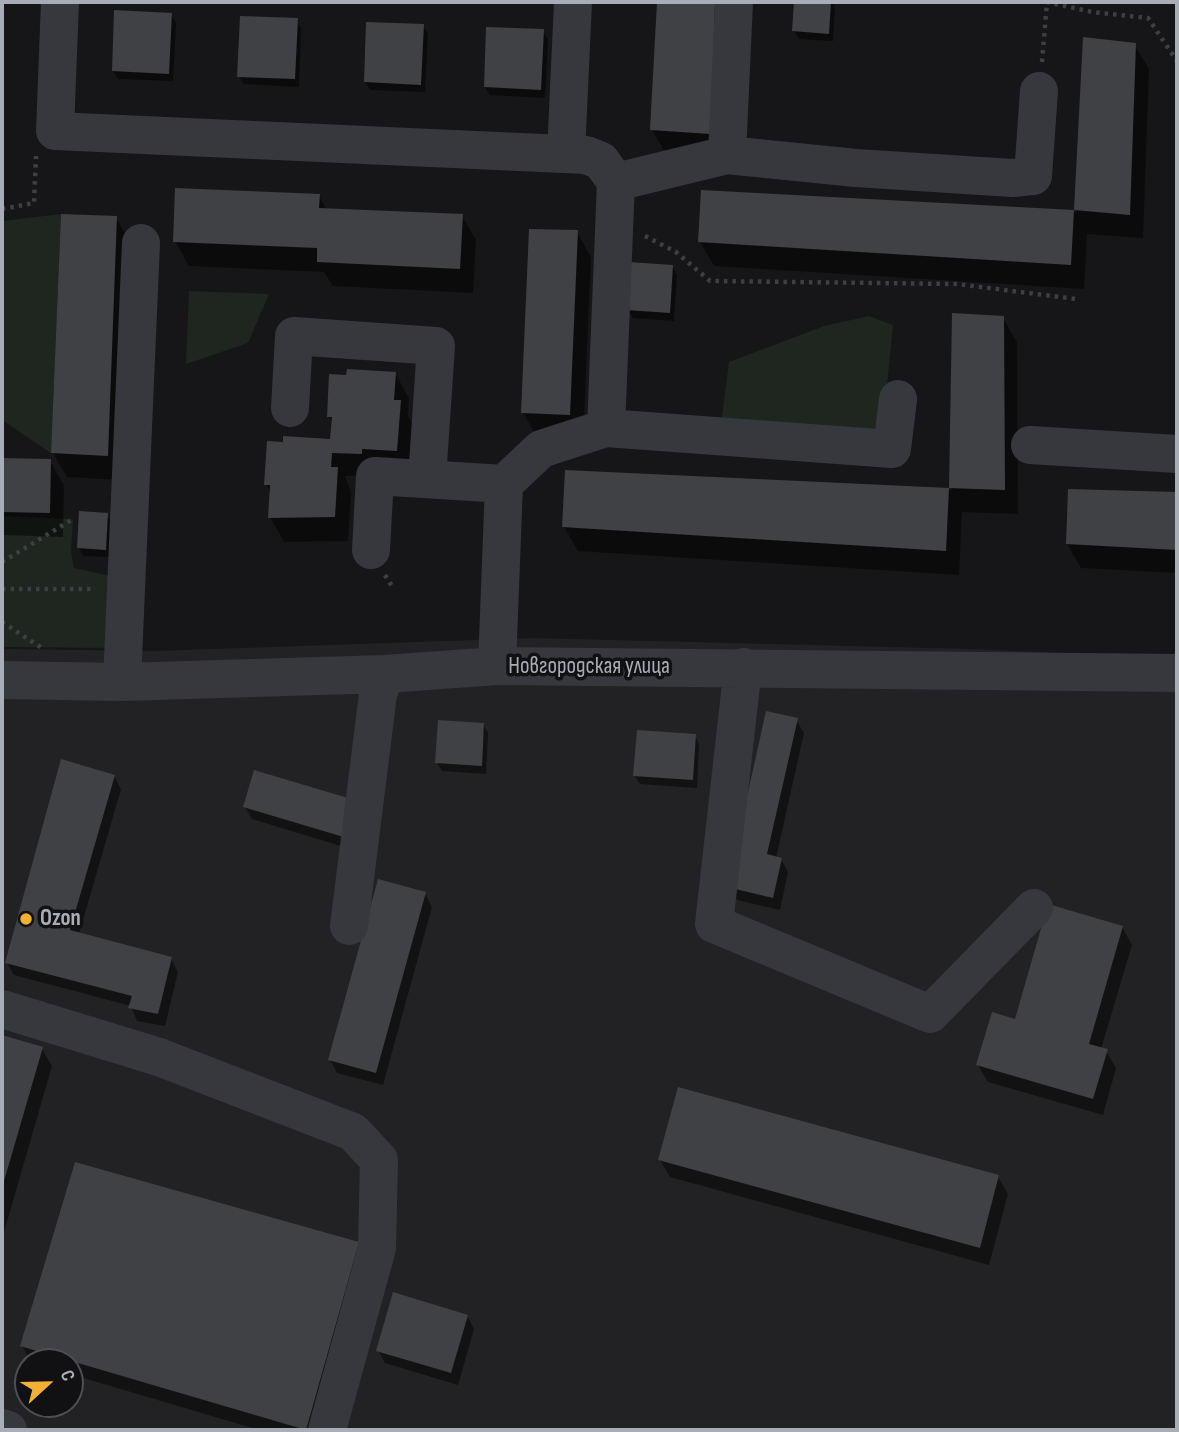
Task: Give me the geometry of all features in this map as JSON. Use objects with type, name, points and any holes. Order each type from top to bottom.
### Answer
[{"type":"street","points":[[60,2],[55,131],[586,155],[601,161],[616,182],[606,428]]},
{"type":"street","points":[[566,154],[573,2]]},
{"type":"street","points":[[727,155],[734,2]]},
{"type":"street","points":[[616,182],[727,155],[856,168],[1012,178],[1033,176],[1040,91]]},
{"type":"street","points":[[122,682],[141,243]]},
{"type":"street","points":[[290,408],[294,337],[436,346],[427,479]]},
{"type":"street","points":[[497,666],[505,484],[541,449],[606,428],[892,449],[898,399]]},
{"type":"street","points":[[1030,445],[1177,454]]},
{"type":"street","points":[[371,550],[375,476],[505,484]]},
{"type":"street","name":"Новгородская улица","points":[[3,685],[385,674],[497,666],[1177,673]]},
{"type":"street","points":[[743,667],[714,924],[930,1014],[1034,908]]},
{"type":"street","points":[[349,926],[378,694],[385,674]]},
{"type":"street","points":[[2,1009],[159,1057],[352,1132],[379,1160],[377,1248],[327,1430]]},
{"type":"street","points":[[2,1428],[8,1430]]},
{"type":"path","points":[[1040,91],[1047,2],[1092,12],[1148,18],[1177,61]]},
{"type":"path","points":[[2,209],[34,203]]},
{"type":"path","points":[[615,221],[676,252],[710,281],[957,284],[1076,299]]},
{"type":"path","points":[[2,562],[73,519]]},
{"type":"path","points":[[2,589],[126,589]]},
{"type":"shaded area","points":[[61,214],[51,453],[2,420],[2,221]]},
{"type":"shaded area","points":[[189,291],[269,294],[248,343],[186,364]]},
{"type":"shaded area","points":[[869,316],[893,325],[882,436],[720,431],[729,362],[824,326]]},
{"type":"shaded area","points":[[2,516],[73,519],[71,551],[74,568],[120,578],[113,648],[2,647]]},
{"type":"shaded area","points":[[533,638],[970,649],[1177,658],[1177,1430],[2,1430],[2,649],[155,651]]},
{"type":"building","points":[[657,2],[715,2],[711,134],[650,130]]},
{"type":"building","points":[[794,2],[831,2],[829,34],[792,31]]},
{"type":"building","points":[[114,10],[172,13],[169,74],[112,71]]},
{"type":"building","points":[[240,16],[298,18],[295,79],[237,77]]},
{"type":"building","points":[[366,22],[424,24],[421,85],[364,82]]},
{"type":"building","points":[[486,27],[544,29],[541,90],[484,87]]},
{"type":"building","points":[[1083,37],[1136,43],[1130,215],[1074,210]]},
{"type":"building","points":[[175,188],[320,194],[319,208],[463,214],[460,269],[317,262],[317,248],[173,242]]},
{"type":"building","points":[[701,190],[1074,210],[1071,265],[698,242]]},
{"type":"building","points":[[61,214],[117,216],[108,456],[51,453]]},
{"type":"building","points":[[529,229],[578,230],[570,415],[521,413]]},
{"type":"building","points":[[629,262],[673,265],[670,313],[626,310]]},
{"type":"building","points":[[952,313],[1004,316],[1005,490],[949,488]]},
{"type":"building","points":[[347,369],[396,372],[394,400],[401,400],[397,451],[362,449],[362,454],[332,453],[331,467],[338,467],[335,517],[268,518],[270,485],[264,485],[267,441],[283,442],[283,436],[330,439],[332,417],[327,417],[329,374],[346,375]]},
{"type":"building","points":[[2,458],[51,459],[50,513],[2,512]]},
{"type":"building","points":[[565,470],[949,488],[946,551],[562,527]]},
{"type":"building","points":[[1068,489],[1177,492],[1177,550],[1066,544]]},
{"type":"building","points":[[79,511],[108,513],[106,550],[77,548]]},
{"type":"building","points":[[766,711],[798,718],[767,854],[782,858],[773,898],[727,887]]},
{"type":"building","points":[[438,720],[484,723],[482,766],[435,763]]},
{"type":"building","points":[[637,730],[696,734],[693,780],[633,776]]},
{"type":"building","points":[[61,759],[115,775],[70,930],[172,957],[158,1014],[128,1008],[132,996],[5,963]]},
{"type":"building","points":[[254,770],[358,801],[347,838],[243,807]]},
{"type":"building","points":[[378,879],[426,892],[376,1073],[328,1060]]},
{"type":"building","points":[[1048,904],[1123,926],[1089,1044],[1108,1049],[1093,1099],[976,1065],[992,1012],[1015,1019]]},
{"type":"building","points":[[2,1035],[43,1047],[2,1188]]},
{"type":"building","points":[[678,1087],[999,1175],[980,1248],[658,1160]]},
{"type":"building","points":[[75,1162],[359,1242],[306,1430],[84,1365],[84,1348],[20,1346]]},
{"type":"building","points":[[393,1292],[468,1315],[451,1373],[376,1351]]},
{"type":"place","name":"Ozon","points":[[26,919]]}]
